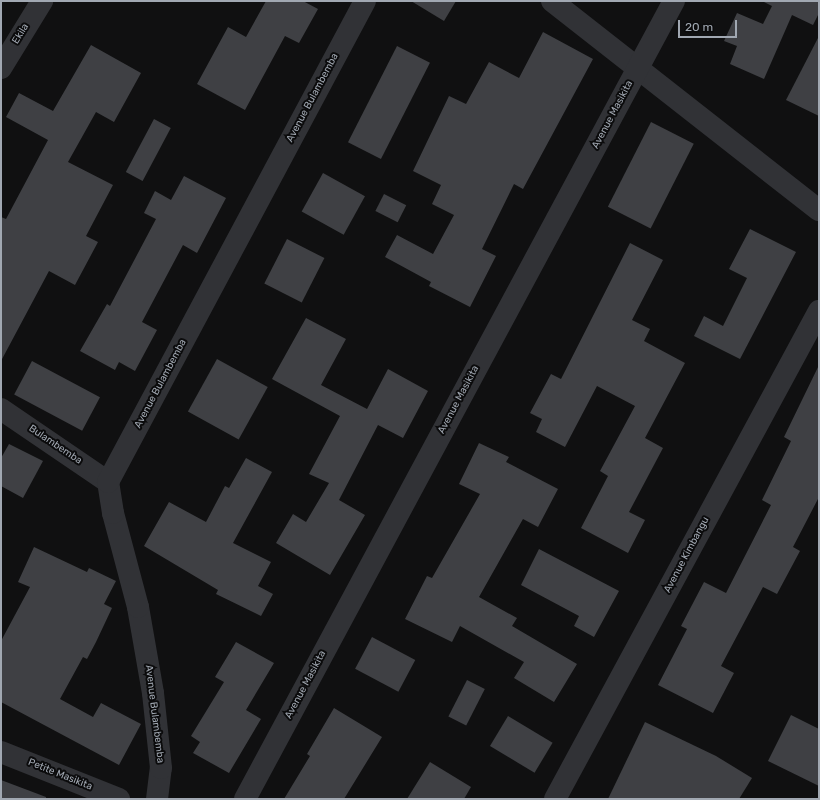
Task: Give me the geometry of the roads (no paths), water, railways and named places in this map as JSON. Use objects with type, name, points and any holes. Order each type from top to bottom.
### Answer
[{"type":"street","name":"Ekila","points":[[1,68],[42,1]]},
{"type":"street","name":"Avenue Bulambemba","points":[[157,799],[161,768],[153,692],[138,607],[113,513],[108,482],[365,1]]},
{"type":"street","points":[[552,1],[819,210]]},
{"type":"street","name":"Avenue Masikita","points":[[245,799],[674,1]]},
{"type":"street","name":"Avenue Kimbangu","points":[[556,799],[819,311]]},
{"type":"street","name":"Bulambemba","points":[[1,409],[108,482]]},
{"type":"street","name":"Petite Masikita","points":[[1,752],[119,799]]}]
